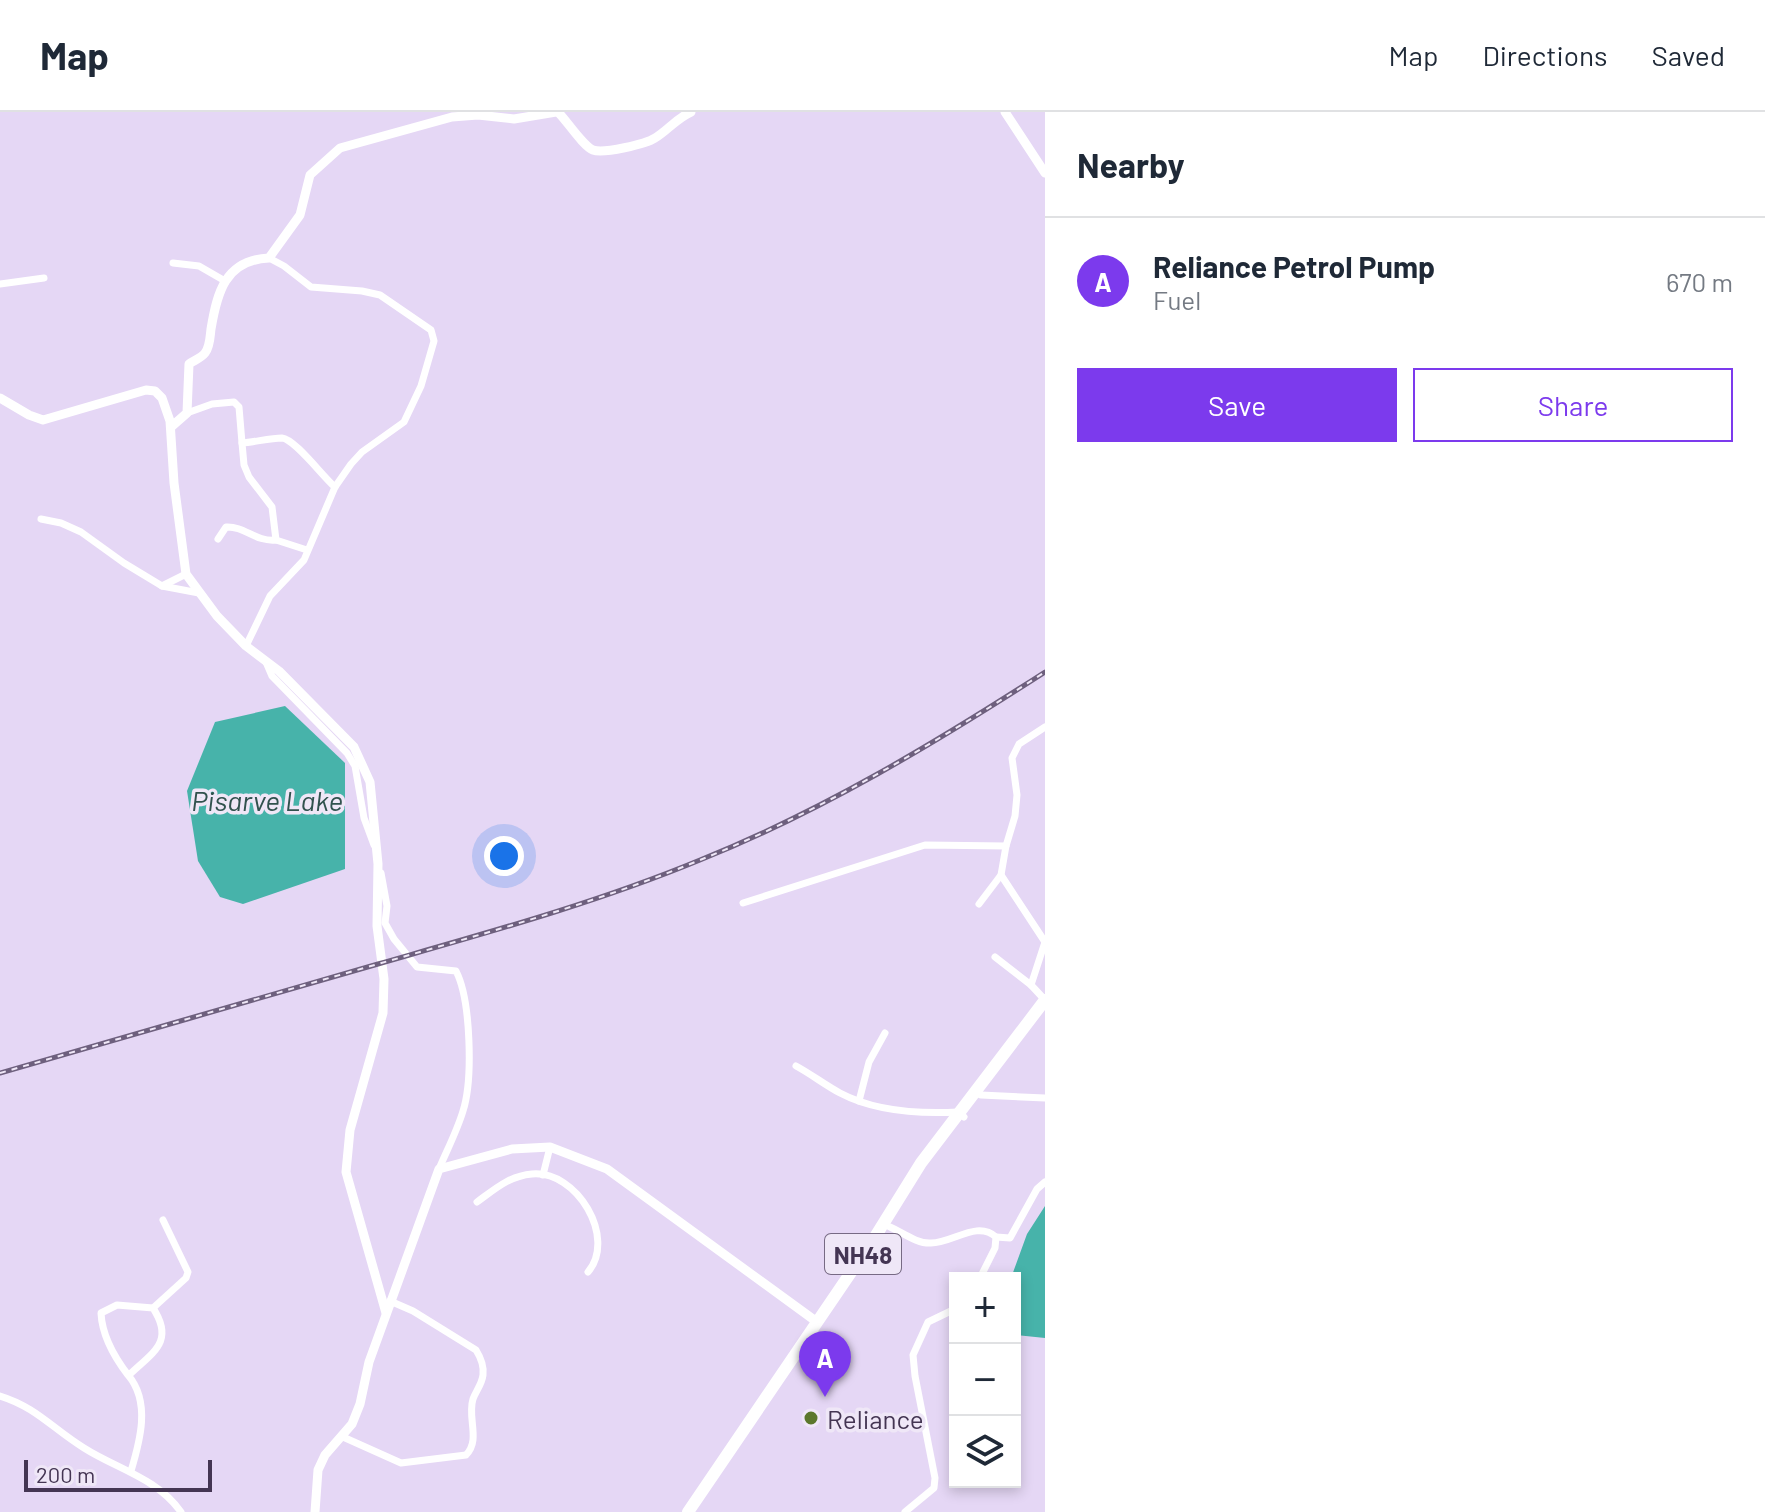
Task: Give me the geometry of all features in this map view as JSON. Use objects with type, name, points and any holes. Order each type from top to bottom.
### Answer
[{"type":"highway","name":"NH48","points":[[688,1512],[921,1163],[1001,1063],[1045,1000]]},
{"type":"highway","name":"NH48","points":[[697,1512],[890,1227],[961,1115],[981,1095],[1001,1063],[1045,1012]]},
{"type":"street","points":[[269,258],[300,215],[310,175],[340,148],[452,117],[478,115],[514,119],[557,112],[587,146],[594,151],[605,151],[652,141],[679,117],[691,112]]},
{"type":"street","points":[[1005,112],[1045,173]]},
{"type":"street","points":[[187,413],[189,364],[206,352],[220,287],[241,266],[257,258],[269,258],[284,266],[311,287],[380,295],[433,334],[432,355],[404,422],[362,452],[335,487],[296,570],[270,596],[246,646]]},
{"type":"street","points":[[173,263],[199,266],[225,281]]},
{"type":"street","points":[[0,284],[44,278]]},
{"type":"street","points":[[0,398],[43,420],[133,393],[155,391],[162,398],[171,427],[174,483],[186,574],[246,646],[279,671],[354,747],[370,782],[375,810],[377,926],[384,979],[383,1013],[350,1130],[346,1172],[386,1313]]},
{"type":"street","points":[[171,427],[187,413],[212,404],[234,402],[239,407],[244,465],[249,477],[272,507],[276,540]]},
{"type":"street","points":[[242,443],[284,438],[294,444],[335,487]]},
{"type":"street","points":[[41,519],[81,532],[162,586],[199,593]]},
{"type":"street","points":[[218,539],[226,527],[232,526],[257,539],[276,540],[307,550]]},
{"type":"street","points":[[162,586],[186,574]]},
{"type":"street","points":[[266,661],[272,676],[347,753],[355,766],[364,818],[377,852],[387,906],[385,923],[417,967],[456,971],[461,981],[468,1031],[468,1087],[463,1112],[390,1301],[352,1424],[325,1455],[318,1470],[315,1512]]},
{"type":"street","points":[[979,904],[1001,875],[1015,816],[1017,795],[1012,758],[1019,744],[1045,727]]},
{"type":"street","points":[[743,903],[925,845],[1006,846]]},
{"type":"street","points":[[1001,875],[1045,942],[1031,985]]},
{"type":"street","points":[[995,957],[1045,1000]]},
{"type":"street","points":[[859,1101],[869,1062],[885,1033]]},
{"type":"street","points":[[796,1066],[859,1101],[888,1109],[961,1115]]},
{"type":"street","points":[[981,1095],[1045,1098]]},
{"type":"street","points":[[439,1169],[512,1149],[550,1147],[607,1169],[817,1322]]},
{"type":"street","points":[[543,1175],[550,1147]]},
{"type":"street","points":[[477,1202],[507,1180],[534,1174],[553,1176],[573,1190],[590,1214],[599,1238],[598,1260],[588,1272]]},
{"type":"street","points":[[890,1227],[928,1244],[982,1229],[996,1237],[1010,1238],[1037,1189],[1045,1182]]},
{"type":"street","points":[[131,1471],[142,1420],[137,1393],[129,1375],[117,1362],[101,1313],[117,1305],[153,1308],[186,1278],[188,1272],[163,1220]]},
{"type":"street","points":[[983,1272],[995,1248],[996,1237]]},
{"type":"street","points":[[343,1437],[401,1463],[466,1455],[471,1450],[473,1399],[484,1373],[481,1358],[476,1350],[390,1301]]},
{"type":"street","points":[[129,1375],[162,1340],[164,1331],[153,1308]]},
{"type":"street","points":[[905,1512],[934,1488],[935,1478],[913,1355],[928,1322],[949,1312]]},
{"type":"street","points":[[0,1396],[26,1405],[80,1446],[131,1471],[173,1501],[181,1512]]},
{"type":"water","name":"Pisarve Lake","points":[[285,706],[345,763],[345,869],[243,904],[220,897],[198,861],[187,791],[215,722]]},
{"type":"water","points":[[1045,1206],[1045,1338],[1021,1336],[1021,1272],[1013,1272],[1027,1234]]},
{"type":"railway","points":[[0,1073],[500,929],[661,876],[745,841],[834,798],[920,750],[1045,672]]},
{"type":"place","name":"Reliance Petrol Pump","points":[[825,1397]]},
{"type":"place","name":"Reliance","points":[[811,1418]]}]
